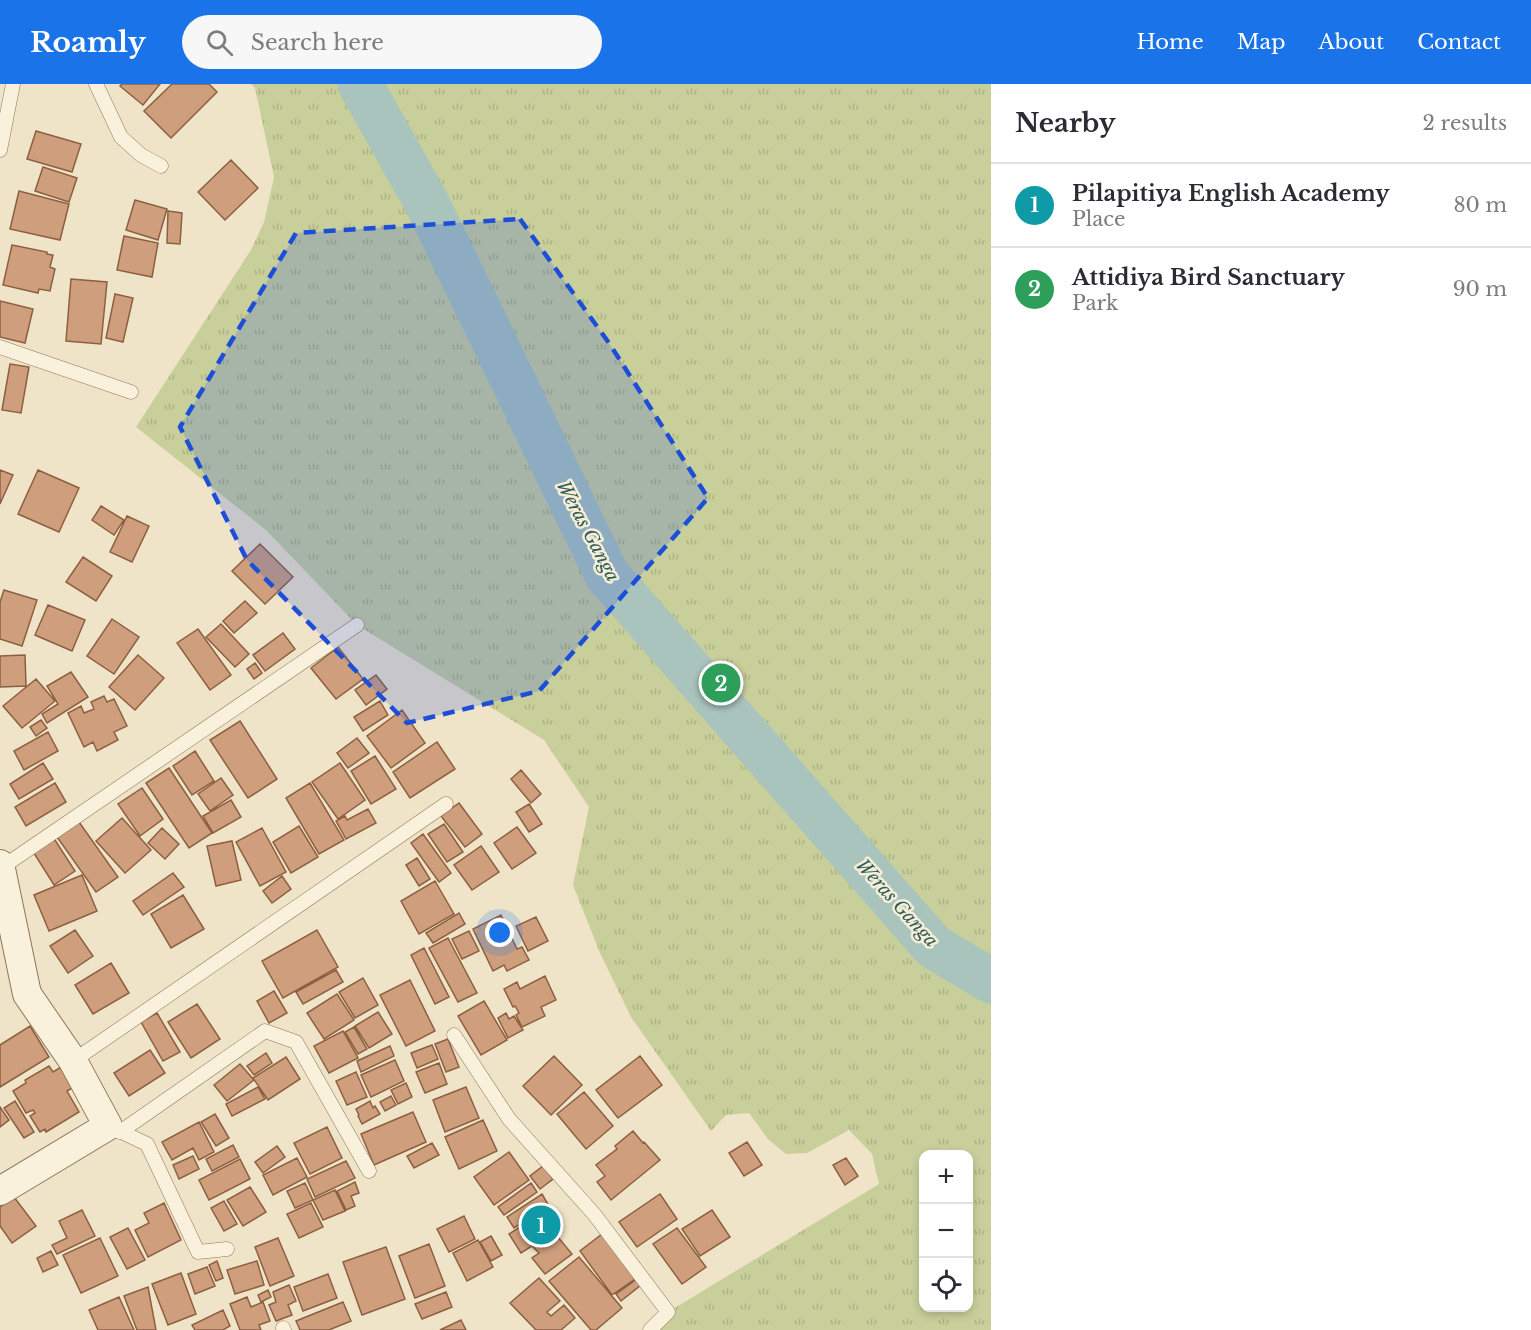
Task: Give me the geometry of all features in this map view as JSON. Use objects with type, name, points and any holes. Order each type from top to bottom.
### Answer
[{"type":"street","points":[[0,866],[27,994],[73,1061],[114,1129],[0,1191]]},
{"type":"lane","points":[[0,150],[14,84]]},
{"type":"lane","points":[[96,84],[121,137],[141,155],[161,166]]},
{"type":"lane","points":[[0,347],[131,392]]},
{"type":"lane","points":[[0,866],[357,625]]},
{"type":"lane","points":[[73,1061],[446,804]]},
{"type":"lane","points":[[114,1129],[265,1032],[296,1042],[369,1171]]},
{"type":"lane","points":[[454,1035],[509,1119],[594,1214],[668,1312],[650,1330]]},
{"type":"lane","points":[[114,1129],[147,1144],[198,1252],[227,1249]]},
{"type":"highlighted area","points":[[520,219],[609,343],[708,498],[539,691],[407,723],[247,560],[180,427],[296,233]]},
{"type":"green space","points":[[251,84],[991,84],[991,1330],[650,1330],[668,1312],[879,1184],[872,1154],[849,1130],[807,1153],[786,1154],[768,1139],[749,1113],[726,1115],[711,1131],[631,1017],[600,953],[573,885],[589,807],[544,740],[357,625],[266,530],[136,427],[251,250],[264,222],[274,177],[255,88]]},
{"type":"building","points":[[122,84],[160,84],[143,105],[120,86]]},
{"type":"building","points":[[172,84],[209,84],[217,92],[171,138],[144,111]]},
{"type":"building","points":[[36,131],[81,144],[72,172],[27,159]]},
{"type":"building","points":[[231,160],[258,188],[225,220],[198,192]]},
{"type":"building","points":[[43,167],[77,178],[69,202],[35,191]]},
{"type":"building","points":[[19,191],[69,204],[60,240],[10,229]]},
{"type":"building","points":[[135,200],[167,209],[158,240],[126,230]]},
{"type":"building","points":[[168,211],[182,213],[180,244],[167,243]]},
{"type":"building","points":[[124,236],[158,243],[152,277],[117,270]]},
{"type":"building","points":[[12,245],[53,255],[50,267],[55,269],[50,291],[39,289],[38,293],[3,285]]},
{"type":"building","points":[[71,279],[107,282],[101,344],[66,341]]},
{"type":"building","points":[[115,294],[133,298],[123,342],[106,338]]},
{"type":"building","points":[[0,301],[33,309],[25,343],[0,337]]},
{"type":"building","points":[[10,364],[29,367],[21,413],[2,410]]},
{"type":"building","points":[[0,470],[13,475],[0,504]]},
{"type":"building","points":[[38,470],[79,488],[59,532],[18,514]]},
{"type":"building","points":[[101,506],[124,520],[114,535],[92,520]]},
{"type":"building","points":[[127,516],[149,526],[132,562],[110,552]]},
{"type":"building","points":[[260,544],[293,577],[265,604],[232,571]]},
{"type":"building","points":[[83,557],[112,576],[96,601],[66,582]]},
{"type":"building","points":[[4,590],[37,600],[22,646],[0,639],[0,602]]},
{"type":"building","points":[[245,601],[257,613],[234,633],[223,621]]},
{"type":"building","points":[[48,605],[85,620],[72,651],[35,635]]},
{"type":"building","points":[[112,619],[139,637],[114,674],[87,656]]},
{"type":"building","points":[[221,624],[249,654],[235,667],[206,637]]},
{"type":"building","points":[[198,629],[231,675],[210,690],[177,643]]},
{"type":"building","points":[[283,633],[295,649],[265,671],[253,655]]},
{"type":"building","points":[[338,647],[363,679],[336,699],[311,668]]},
{"type":"building","points":[[25,655],[26,686],[0,687],[0,656]]},
{"type":"building","points":[[138,655],[164,678],[135,710],[109,687]]},
{"type":"building","points":[[255,663],[262,673],[254,679],[247,669]]},
{"type":"building","points":[[71,672],[88,697],[47,723],[42,714],[58,704],[47,686]]},
{"type":"building","points":[[376,675],[387,689],[366,705],[355,690]]},
{"type":"building","points":[[36,679],[55,701],[22,728],[3,706]]},
{"type":"building","points":[[104,696],[107,702],[114,699],[127,726],[114,732],[118,740],[97,751],[93,742],[84,747],[68,713],[81,706],[84,713],[94,709],[91,702]]},
{"type":"building","points":[[380,701],[388,715],[363,731],[354,717]]},
{"type":"building","points":[[402,710],[425,743],[391,768],[367,736]]},
{"type":"building","points":[[41,720],[47,728],[36,736],[30,727]]},
{"type":"building","points":[[240,721],[277,779],[248,798],[210,740]]},
{"type":"building","points":[[48,732],[58,751],[24,770],[14,751]]},
{"type":"building","points":[[357,738],[369,753],[348,768],[337,753]]},
{"type":"building","points":[[437,742],[455,769],[410,798],[393,772]]},
{"type":"building","points":[[195,751],[214,781],[192,795],[173,766]]},
{"type":"building","points":[[375,756],[396,789],[371,804],[351,771]]},
{"type":"building","points":[[43,763],[53,779],[19,799],[10,784]]},
{"type":"building","points":[[340,763],[365,800],[338,819],[312,782]]},
{"type":"building","points":[[169,768],[212,833],[189,848],[146,783]]},
{"type":"building","points":[[521,770],[541,794],[531,803],[511,779]]},
{"type":"building","points":[[221,778],[233,795],[210,811],[198,794]]},
{"type":"building","points":[[55,783],[66,802],[26,826],[15,807]]},
{"type":"building","points":[[310,783],[344,840],[319,854],[286,798]]},
{"type":"building","points":[[142,788],[163,819],[140,836],[118,804]]},
{"type":"building","points":[[231,800],[241,817],[213,833],[203,816]]},
{"type":"building","points":[[459,803],[482,834],[465,847],[441,816]]},
{"type":"building","points":[[529,804],[542,824],[529,832],[516,812]]},
{"type":"building","points":[[368,809],[376,823],[346,839],[336,821],[345,816],[347,820]]},
{"type":"building","points":[[122,818],[151,850],[125,873],[96,841]]},
{"type":"building","points":[[79,822],[118,877],[96,892],[57,837]]},
{"type":"building","points":[[444,824],[463,852],[447,862],[428,834]]},
{"type":"building","points":[[299,826],[318,857],[291,873],[273,842]]},
{"type":"building","points":[[517,827],[536,853],[512,869],[494,843]]},
{"type":"building","points":[[162,828],[179,844],[165,859],[148,843]]},
{"type":"building","points":[[262,828],[286,872],[260,886],[236,842]]},
{"type":"building","points":[[423,834],[451,873],[439,882],[411,843]]},
{"type":"building","points":[[53,837],[75,871],[54,885],[32,850]]},
{"type":"building","points":[[232,841],[241,880],[216,886],[207,846]]},
{"type":"building","points":[[481,846],[499,872],[472,890],[454,865]]},
{"type":"building","points":[[417,858],[430,879],[419,886],[406,865]]},
{"type":"building","points":[[173,873],[184,887],[143,915],[133,901]]},
{"type":"building","points":[[82,875],[97,911],[49,931],[34,895]]},
{"type":"building","points":[[282,876],[291,889],[272,903],[263,891]]},
{"type":"building","points":[[435,881],[454,914],[419,934],[401,901]]},
{"type":"building","points":[[183,895],[204,929],[171,948],[151,914]]},
{"type":"building","points":[[459,913],[465,924],[433,943],[426,933]]},
{"type":"building","points":[[501,915],[517,949],[522,947],[529,960],[507,971],[504,965],[493,971],[473,929]]},
{"type":"building","points":[[536,917],[548,941],[528,951],[516,926]]},
{"type":"building","points":[[75,930],[93,956],[68,973],[50,946]]},
{"type":"building","points":[[317,930],[338,967],[283,998],[262,961]]},
{"type":"building","points":[[469,931],[479,951],[462,959],[452,939]]},
{"type":"building","points":[[448,938],[477,993],[458,1002],[429,948]]},
{"type":"building","points":[[424,948],[449,997],[435,1004],[411,955]]},
{"type":"building","points":[[111,963],[129,993],[93,1014],[75,985]]},
{"type":"building","points":[[336,970],[343,982],[303,1004],[296,992]]},
{"type":"building","points":[[545,976],[556,1000],[541,1007],[545,1016],[522,1027],[516,1015],[519,1013],[515,1006],[513,1007],[504,989],[517,982],[520,989]]},
{"type":"building","points":[[363,978],[378,1005],[355,1018],[339,992]]},
{"type":"building","points":[[410,980],[435,1031],[406,1046],[380,995]]},
{"type":"building","points":[[274,991],[287,1013],[269,1023],[257,1001]]},
{"type":"building","points":[[337,994],[354,1020],[324,1039],[307,1013]]},
{"type":"building","points":[[484,1001],[507,1040],[481,1055],[458,1016]]},
{"type":"building","points":[[197,1004],[220,1039],[191,1058],[168,1022]]},
{"type":"building","points":[[378,1012],[392,1034],[369,1048],[355,1026]]},
{"type":"building","points":[[157,1013],[180,1052],[163,1061],[141,1022]]},
{"type":"building","points":[[506,1013],[509,1019],[514,1016],[523,1030],[508,1038],[498,1018]]},
{"type":"building","points":[[30,1026],[49,1057],[0,1087],[0,1045]]},
{"type":"building","points":[[354,1027],[367,1049],[358,1054],[345,1032]]},
{"type":"building","points":[[343,1031],[358,1058],[329,1073],[314,1046]]},
{"type":"building","points":[[448,1039],[459,1067],[446,1072],[435,1044]]},
{"type":"building","points":[[432,1045],[438,1059],[417,1068],[411,1053]]},
{"type":"building","points":[[390,1046],[394,1056],[361,1072],[357,1061]]},
{"type":"building","points":[[150,1050],[165,1073],[129,1096],[114,1073]]},
{"type":"building","points":[[266,1053],[272,1063],[254,1075],[247,1066]]},
{"type":"building","points":[[554,1056],[582,1085],[551,1115],[523,1086]]},
{"type":"building","points":[[640,1056],[662,1085],[618,1118],[596,1090]]},
{"type":"building","points":[[286,1057],[300,1079],[268,1100],[253,1078]]},
{"type":"building","points":[[395,1060],[404,1081],[371,1097],[361,1075]]},
{"type":"building","points":[[439,1063],[447,1084],[425,1093],[416,1072]]},
{"type":"building","points":[[240,1064],[254,1080],[227,1101],[214,1085]]},
{"type":"building","points":[[49,1066],[53,1072],[61,1067],[74,1087],[67,1091],[79,1112],[46,1132],[45,1129],[40,1132],[30,1116],[35,1113],[33,1110],[26,1113],[13,1091],[26,1083],[25,1080]]},
{"type":"building","points":[[356,1072],[367,1097],[347,1105],[336,1081]]},
{"type":"building","points":[[406,1083],[412,1097],[398,1104],[391,1090]]},
{"type":"building","points":[[258,1087],[265,1099],[232,1116],[226,1104]]},
{"type":"building","points":[[466,1087],[479,1118],[445,1132],[433,1100]]},
{"type":"building","points":[[584,1092],[613,1126],[586,1149],[557,1114]]},
{"type":"building","points":[[391,1096],[396,1105],[385,1111],[380,1102]]},
{"type":"building","points":[[15,1101],[34,1132],[24,1138],[4,1108]]},
{"type":"building","points":[[370,1101],[373,1108],[375,1106],[380,1114],[362,1124],[356,1109]]},
{"type":"building","points":[[0,1107],[9,1120],[0,1127]]},
{"type":"building","points":[[413,1112],[426,1142],[374,1165],[361,1134]]},
{"type":"building","points":[[215,1114],[229,1138],[216,1146],[201,1122]]},
{"type":"building","points":[[483,1120],[497,1151],[459,1169],[445,1137]]},
{"type":"building","points":[[199,1122],[214,1152],[199,1160],[193,1148],[172,1160],[162,1142]]},
{"type":"building","points":[[327,1127],[342,1158],[310,1174],[294,1143]]},
{"type":"building","points":[[633,1131],[660,1160],[611,1200],[597,1182],[605,1176],[596,1165],[617,1149],[615,1146]]},
{"type":"building","points":[[747,1142],[762,1165],[744,1176],[729,1153]]},
{"type":"building","points":[[432,1143],[439,1155],[414,1168],[407,1156]]},
{"type":"building","points":[[233,1145],[239,1157],[212,1171],[206,1159]]},
{"type":"building","points":[[277,1146],[285,1157],[263,1173],[255,1162]]},
{"type":"building","points":[[509,1152],[529,1180],[494,1205],[474,1177]]},
{"type":"building","points":[[193,1156],[199,1169],[179,1179],[173,1165]]},
{"type":"building","points":[[297,1158],[307,1177],[273,1195],[263,1175]]},
{"type":"building","points":[[846,1158],[858,1176],[845,1185],[833,1165]]},
{"type":"building","points":[[240,1159],[250,1179],[209,1200],[199,1180]]},
{"type":"building","points":[[346,1161],[355,1178],[315,1197],[307,1179]]},
{"type":"building","points":[[543,1166],[553,1179],[540,1189],[530,1176]]},
{"type":"building","points":[[355,1182],[359,1193],[351,1196],[355,1206],[346,1210],[337,1191]]},
{"type":"building","points":[[305,1183],[313,1200],[295,1208],[287,1191]]},
{"type":"building","points":[[531,1183],[537,1192],[504,1215],[498,1207]]},
{"type":"building","points":[[250,1187],[266,1212],[243,1226],[227,1200]]},
{"type":"building","points":[[335,1190],[345,1211],[323,1220],[313,1200]]},
{"type":"building","points":[[542,1194],[549,1206],[514,1228],[507,1217]]},
{"type":"building","points":[[660,1194],[677,1219],[637,1247],[619,1222]]},
{"type":"building","points":[[14,1197],[36,1226],[12,1243],[0,1226],[0,1207]]},
{"type":"building","points":[[224,1201],[237,1224],[224,1231],[211,1208]]},
{"type":"building","points":[[164,1203],[181,1240],[148,1257],[135,1230],[149,1223],[144,1213]]},
{"type":"building","points":[[311,1203],[323,1227],[299,1238],[287,1214]]},
{"type":"building","points":[[82,1210],[95,1236],[57,1254],[52,1245],[67,1238],[59,1221]]},
{"type":"building","points":[[548,1210],[558,1225],[533,1241],[523,1226]]},
{"type":"building","points":[[712,1210],[730,1237],[700,1256],[682,1229]]},
{"type":"building","points":[[464,1216],[475,1239],[449,1252],[437,1229]]},
{"type":"building","points":[[520,1227],[532,1246],[521,1253],[509,1234]]},
{"type":"building","points":[[128,1228],[145,1260],[127,1269],[110,1237]]},
{"type":"building","points":[[677,1228],[706,1267],[682,1284],[653,1244]]},
{"type":"building","points":[[552,1233],[572,1254],[545,1274],[532,1258],[539,1253],[533,1247]]},
{"type":"building","points":[[602,1234],[635,1279],[612,1295],[580,1251]]},
{"type":"building","points":[[491,1236],[502,1255],[491,1261],[480,1242]]},
{"type":"building","points":[[100,1238],[118,1276],[81,1293],[63,1255]]},
{"type":"building","points":[[278,1238],[294,1276],[270,1286],[255,1247]]},
{"type":"building","points":[[478,1240],[493,1267],[467,1281],[453,1253]]},
{"type":"building","points":[[429,1244],[445,1286],[415,1298],[399,1256]]},
{"type":"building","points":[[386,1247],[405,1299],[362,1315],[343,1262]]},
{"type":"building","points":[[51,1251],[58,1265],[43,1272],[37,1258]]},
{"type":"building","points":[[579,1257],[622,1308],[596,1330],[591,1330],[549,1281]]},
{"type":"building","points":[[217,1261],[223,1278],[216,1281],[209,1265]]},
{"type":"building","points":[[257,1261],[264,1285],[235,1294],[227,1270]]},
{"type":"building","points":[[207,1267],[215,1286],[195,1294],[188,1274]]},
{"type":"building","points":[[181,1273],[196,1314],[168,1325],[152,1284]]},
{"type":"building","points":[[328,1274],[337,1298],[303,1311],[294,1287]]},
{"type":"building","points":[[539,1278],[560,1301],[547,1312],[551,1316],[564,1305],[575,1318],[561,1330],[536,1330],[510,1303]]},
{"type":"building","points":[[637,1279],[641,1285],[621,1301],[616,1294]]},
{"type":"building","points":[[289,1285],[296,1301],[288,1305],[292,1315],[276,1321],[269,1305],[276,1302],[273,1292]]},
{"type":"building","points":[[148,1287],[156,1330],[137,1330],[124,1296]]},
{"type":"building","points":[[268,1290],[271,1297],[261,1302],[258,1295]]},
{"type":"building","points":[[446,1292],[452,1307],[422,1319],[415,1304]]},
{"type":"building","points":[[119,1297],[134,1330],[98,1330],[89,1310]]},
{"type":"building","points":[[247,1297],[251,1307],[263,1302],[270,1321],[259,1325],[261,1330],[240,1330],[230,1304]]},
{"type":"building","points":[[343,1302],[351,1321],[329,1330],[300,1330],[296,1321]]},
{"type":"building","points":[[223,1310],[230,1326],[223,1330],[195,1330],[192,1325]]},
{"type":"building","points":[[461,1320],[466,1330],[440,1330]]},
{"type":"waterway","name":"Weras Ganga","points":[[360,84],[430,209],[607,575],[934,947],[991,981]]},
{"type":"place","name":"Attidiya Bird Sanctuary","points":[[721,683]]},
{"type":"place","name":"Pilapitiya English Academy","points":[[541,1225]]}]
